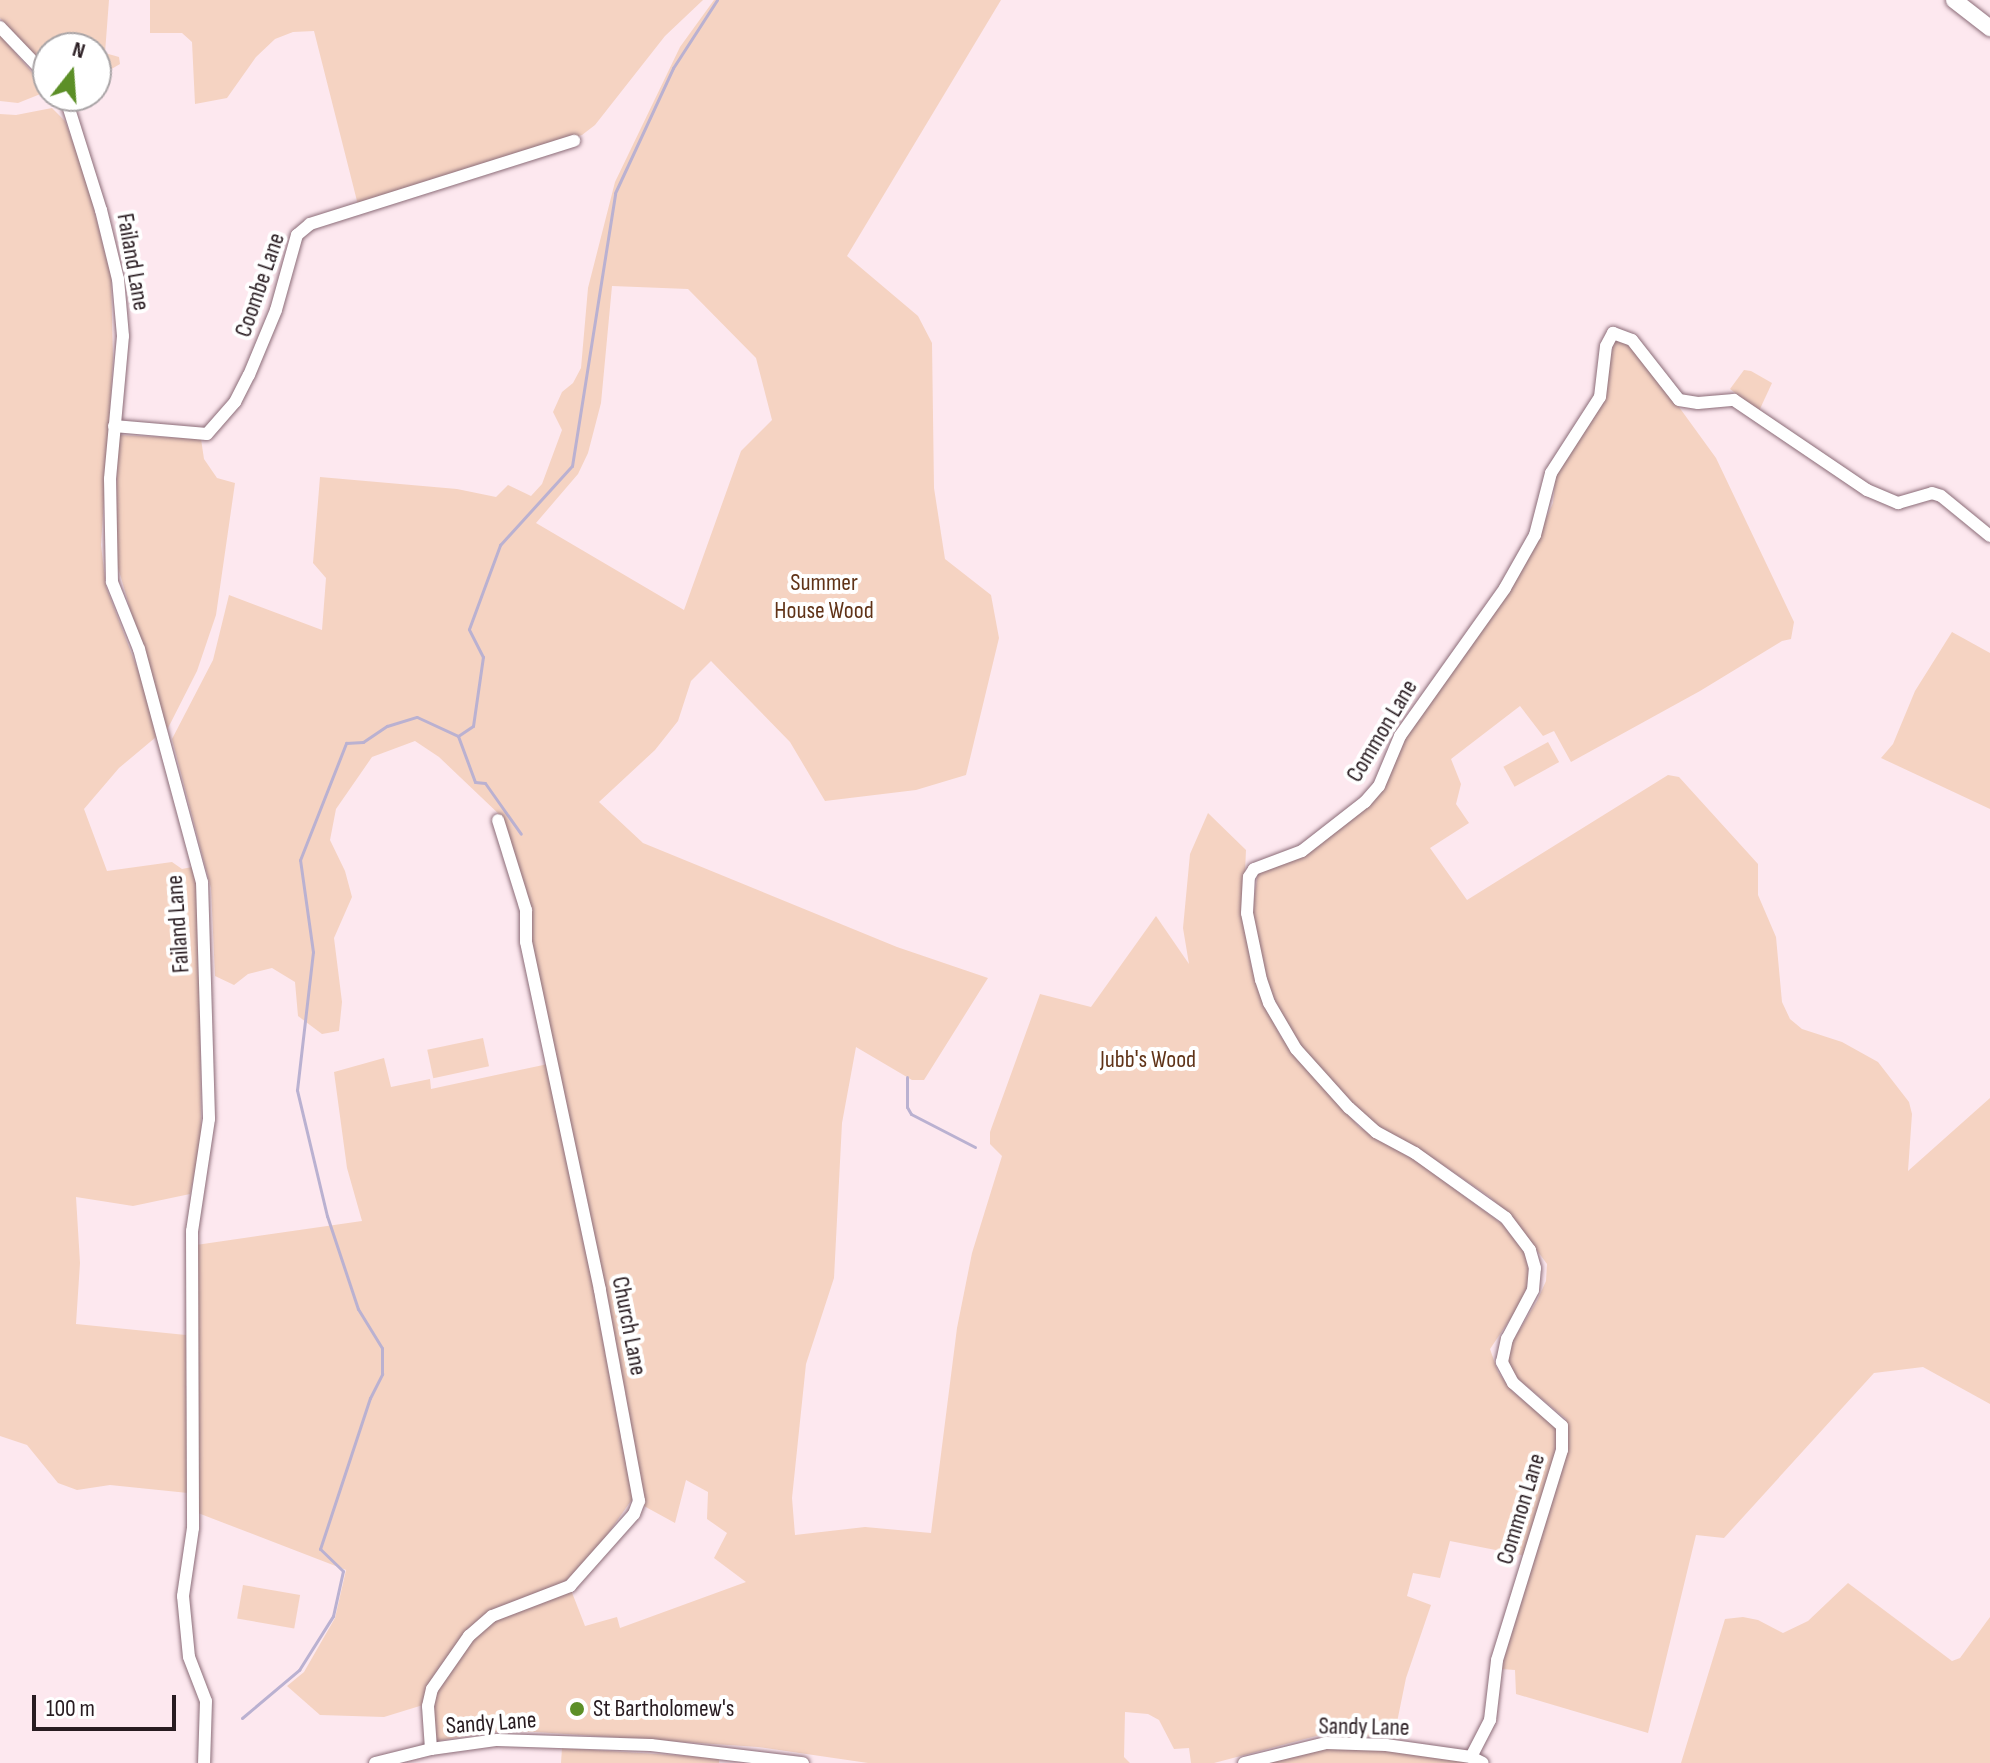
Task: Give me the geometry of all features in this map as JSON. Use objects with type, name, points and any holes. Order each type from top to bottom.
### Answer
[{"type":"main road","points":[[1954,0],[1990,28]]},
{"type":"street","points":[[0,27],[32,60]]},
{"type":"street","name":"Failand Lane","points":[[70,112],[101,210],[118,279],[123,336],[114,426],[109,555],[112,582],[139,649],[202,882],[209,1119],[192,1231],[193,1528],[183,1596],[189,1657],[206,1701],[204,1763]]},
{"type":"street","name":"Coombe Lane","points":[[114,426],[207,434],[235,402],[249,375],[276,310],[297,235],[310,224],[574,141]]},
{"type":"street","name":"Common Lane","points":[[1477,1760],[1490,1720],[1497,1660],[1562,1450],[1562,1426],[1513,1383],[1502,1362],[1507,1339],[1533,1290],[1535,1268],[1530,1250],[1506,1218],[1415,1153],[1376,1132],[1349,1108],[1296,1049],[1269,1003],[1261,980],[1247,913],[1249,877],[1254,869],[1302,851],[1365,802],[1379,786],[1400,736],[1505,588],[1535,535],[1551,473],[1600,397],[1606,346],[1613,333],[1632,340],[1679,400],[1698,403],[1734,400],[1867,490],[1898,503],[1932,493],[1941,496],[1990,536]]},
{"type":"street","name":"Church Lane","points":[[431,1749],[428,1706],[432,1689],[469,1636],[492,1616],[570,1586],[634,1514],[639,1501],[597,1275],[526,942],[526,910],[498,820]]},
{"type":"street","name":"Sandy Lane","points":[[375,1763],[431,1749],[497,1740],[651,1745],[733,1758],[803,1763]]},
{"type":"street","name":"Sandy Lane","points":[[1244,1763],[1326,1743],[1386,1745],[1477,1760]]},
{"type":"green space","points":[[0,0],[109,0],[107,32],[32,32],[32,53],[0,18]]},
{"type":"green space","points":[[150,0],[703,0],[665,36],[595,125],[582,135],[358,205],[314,31],[293,32],[275,39],[256,57],[227,98],[195,104],[192,42],[182,33],[150,33]]},
{"type":"green space","points":[[714,0],[1001,0],[847,256],[918,316],[932,343],[934,488],[945,559],[991,595],[999,638],[966,775],[916,790],[825,801],[790,742],[711,661],[691,681],[678,721],[655,750],[599,802],[643,843],[897,947],[988,978],[924,1080],[912,1080],[856,1047],[842,1123],[834,1278],[806,1364],[792,1498],[795,1535],[865,1527],[931,1533],[957,1328],[972,1253],[1002,1156],[990,1144],[990,1132],[1040,994],[1091,1007],[1156,916],[1189,964],[1183,928],[1190,854],[1208,813],[1246,850],[1243,917],[1251,965],[1263,1001],[1281,1037],[1359,1127],[1419,1163],[1502,1224],[1525,1253],[1530,1279],[1521,1303],[1490,1349],[1498,1372],[1513,1392],[1558,1429],[1554,1461],[1526,1556],[1450,1541],[1440,1578],[1413,1573],[1407,1596],[1431,1605],[1406,1678],[1394,1737],[1320,1735],[1214,1763],[1191,1763],[1189,1748],[1174,1749],[1159,1720],[1148,1714],[1125,1712],[1124,1757],[1130,1763],[868,1763],[758,1747],[536,1732],[491,1732],[437,1741],[433,1707],[436,1689],[476,1636],[501,1615],[571,1590],[585,1626],[617,1617],[620,1628],[746,1582],[714,1558],[727,1533],[707,1519],[708,1492],[686,1480],[675,1523],[644,1506],[502,817],[439,757],[415,741],[372,757],[336,809],[330,840],[345,871],[352,897],[334,938],[342,1002],[339,1031],[322,1034],[298,1016],[295,982],[272,968],[248,974],[234,985],[215,976],[211,888],[172,739],[213,660],[229,595],[322,630],[326,578],[313,563],[320,477],[457,489],[496,497],[508,485],[531,496],[542,484],[562,430],[553,412],[562,392],[573,383],[581,368],[588,288],[615,182],[680,47]],"holes":[[[612,286],[688,289],[756,358],[772,420],[741,451],[684,610],[536,523],[578,474],[588,453],[601,403]]]},
{"type":"green space","points":[[0,35],[32,72],[32,97],[18,103],[0,101]]},
{"type":"green space","points":[[112,55],[119,57],[120,64],[112,69]]},
{"type":"green space","points":[[56,112],[65,121],[86,178],[111,277],[113,359],[101,545],[106,587],[144,686],[156,737],[119,768],[84,809],[107,871],[172,862],[182,869],[192,867],[197,888],[201,1141],[190,1194],[133,1206],[76,1197],[80,1263],[76,1324],[186,1335],[188,1493],[110,1485],[77,1490],[58,1483],[27,1445],[0,1436],[0,114]]},
{"type":"green space","points":[[1614,340],[1627,341],[1650,367],[1716,458],[1794,622],[1791,639],[1782,641],[1700,691],[1571,762],[1554,731],[1543,736],[1520,706],[1451,759],[1461,784],[1456,804],[1469,823],[1430,848],[1467,900],[1668,775],[1679,777],[1758,864],[1758,895],[1776,937],[1782,1002],[1790,1019],[1802,1029],[1842,1042],[1878,1062],[1909,1102],[1912,1114],[1908,1171],[1990,1098],[1990,1404],[1923,1367],[1874,1373],[1724,1538],[1696,1535],[1648,1733],[1516,1694],[1515,1670],[1501,1669],[1567,1453],[1566,1419],[1516,1377],[1508,1363],[1508,1349],[1546,1281],[1547,1264],[1514,1219],[1490,1197],[1418,1148],[1377,1126],[1350,1103],[1300,1046],[1267,986],[1252,913],[1258,872],[1300,858],[1381,791],[1409,727],[1544,523],[1553,503],[1556,472],[1603,401]]},
{"type":"green space","points":[[1744,370],[1772,383],[1759,411],[1730,389]]},
{"type":"green space","points":[[118,435],[201,439],[204,459],[217,478],[235,483],[216,615],[197,671],[166,732],[115,557]]},
{"type":"green space","points":[[1952,632],[1990,653],[1990,809],[1881,758],[1893,744],[1915,691]]},
{"type":"green space","points":[[1548,742],[1559,762],[1515,787],[1503,767]]},
{"type":"green space","points":[[483,1038],[489,1066],[433,1078],[427,1050]]},
{"type":"green space","points":[[384,1058],[391,1087],[430,1079],[431,1089],[548,1064],[592,1269],[633,1498],[595,1552],[566,1582],[466,1633],[434,1675],[423,1705],[384,1717],[320,1715],[287,1686],[304,1672],[335,1618],[346,1570],[198,1513],[196,1245],[362,1221],[347,1168],[334,1072]]},
{"type":"green space","points":[[1848,1583],[1952,1661],[1960,1658],[1990,1617],[1990,1763],[1681,1763],[1725,1619],[1743,1617],[1758,1620],[1783,1633],[1808,1621]]},
{"type":"green space","points":[[243,1585],[300,1595],[294,1629],[237,1618]]},
{"type":"green space","points":[[562,1748],[719,1758],[719,1763],[561,1763]]},
{"type":"green space","points":[[1331,1748],[1386,1749],[1472,1763],[1268,1763]]},
{"type":"waterway","points":[[242,1718],[299,1670],[333,1616],[343,1571],[320,1549],[370,1398],[382,1374],[382,1348],[358,1309],[327,1216],[297,1090],[313,952],[300,860],[346,743],[363,742],[387,726],[417,717],[458,736],[473,726],[483,657],[469,629],[500,545],[572,466],[615,193],[673,68],[717,0]]},
{"type":"waterway","points":[[458,736],[475,782],[485,783],[521,834]]},
{"type":"waterway","points":[[907,1077],[907,1107],[911,1114],[975,1147]]},
{"type":"place","name":"St Bartholomew's","points":[[577,1709]]},
{"type":"park label","name":"Summer House Wood","points":[[824,597]]},
{"type":"park label","name":"Jubb's Wood","points":[[1148,1060]]}]
